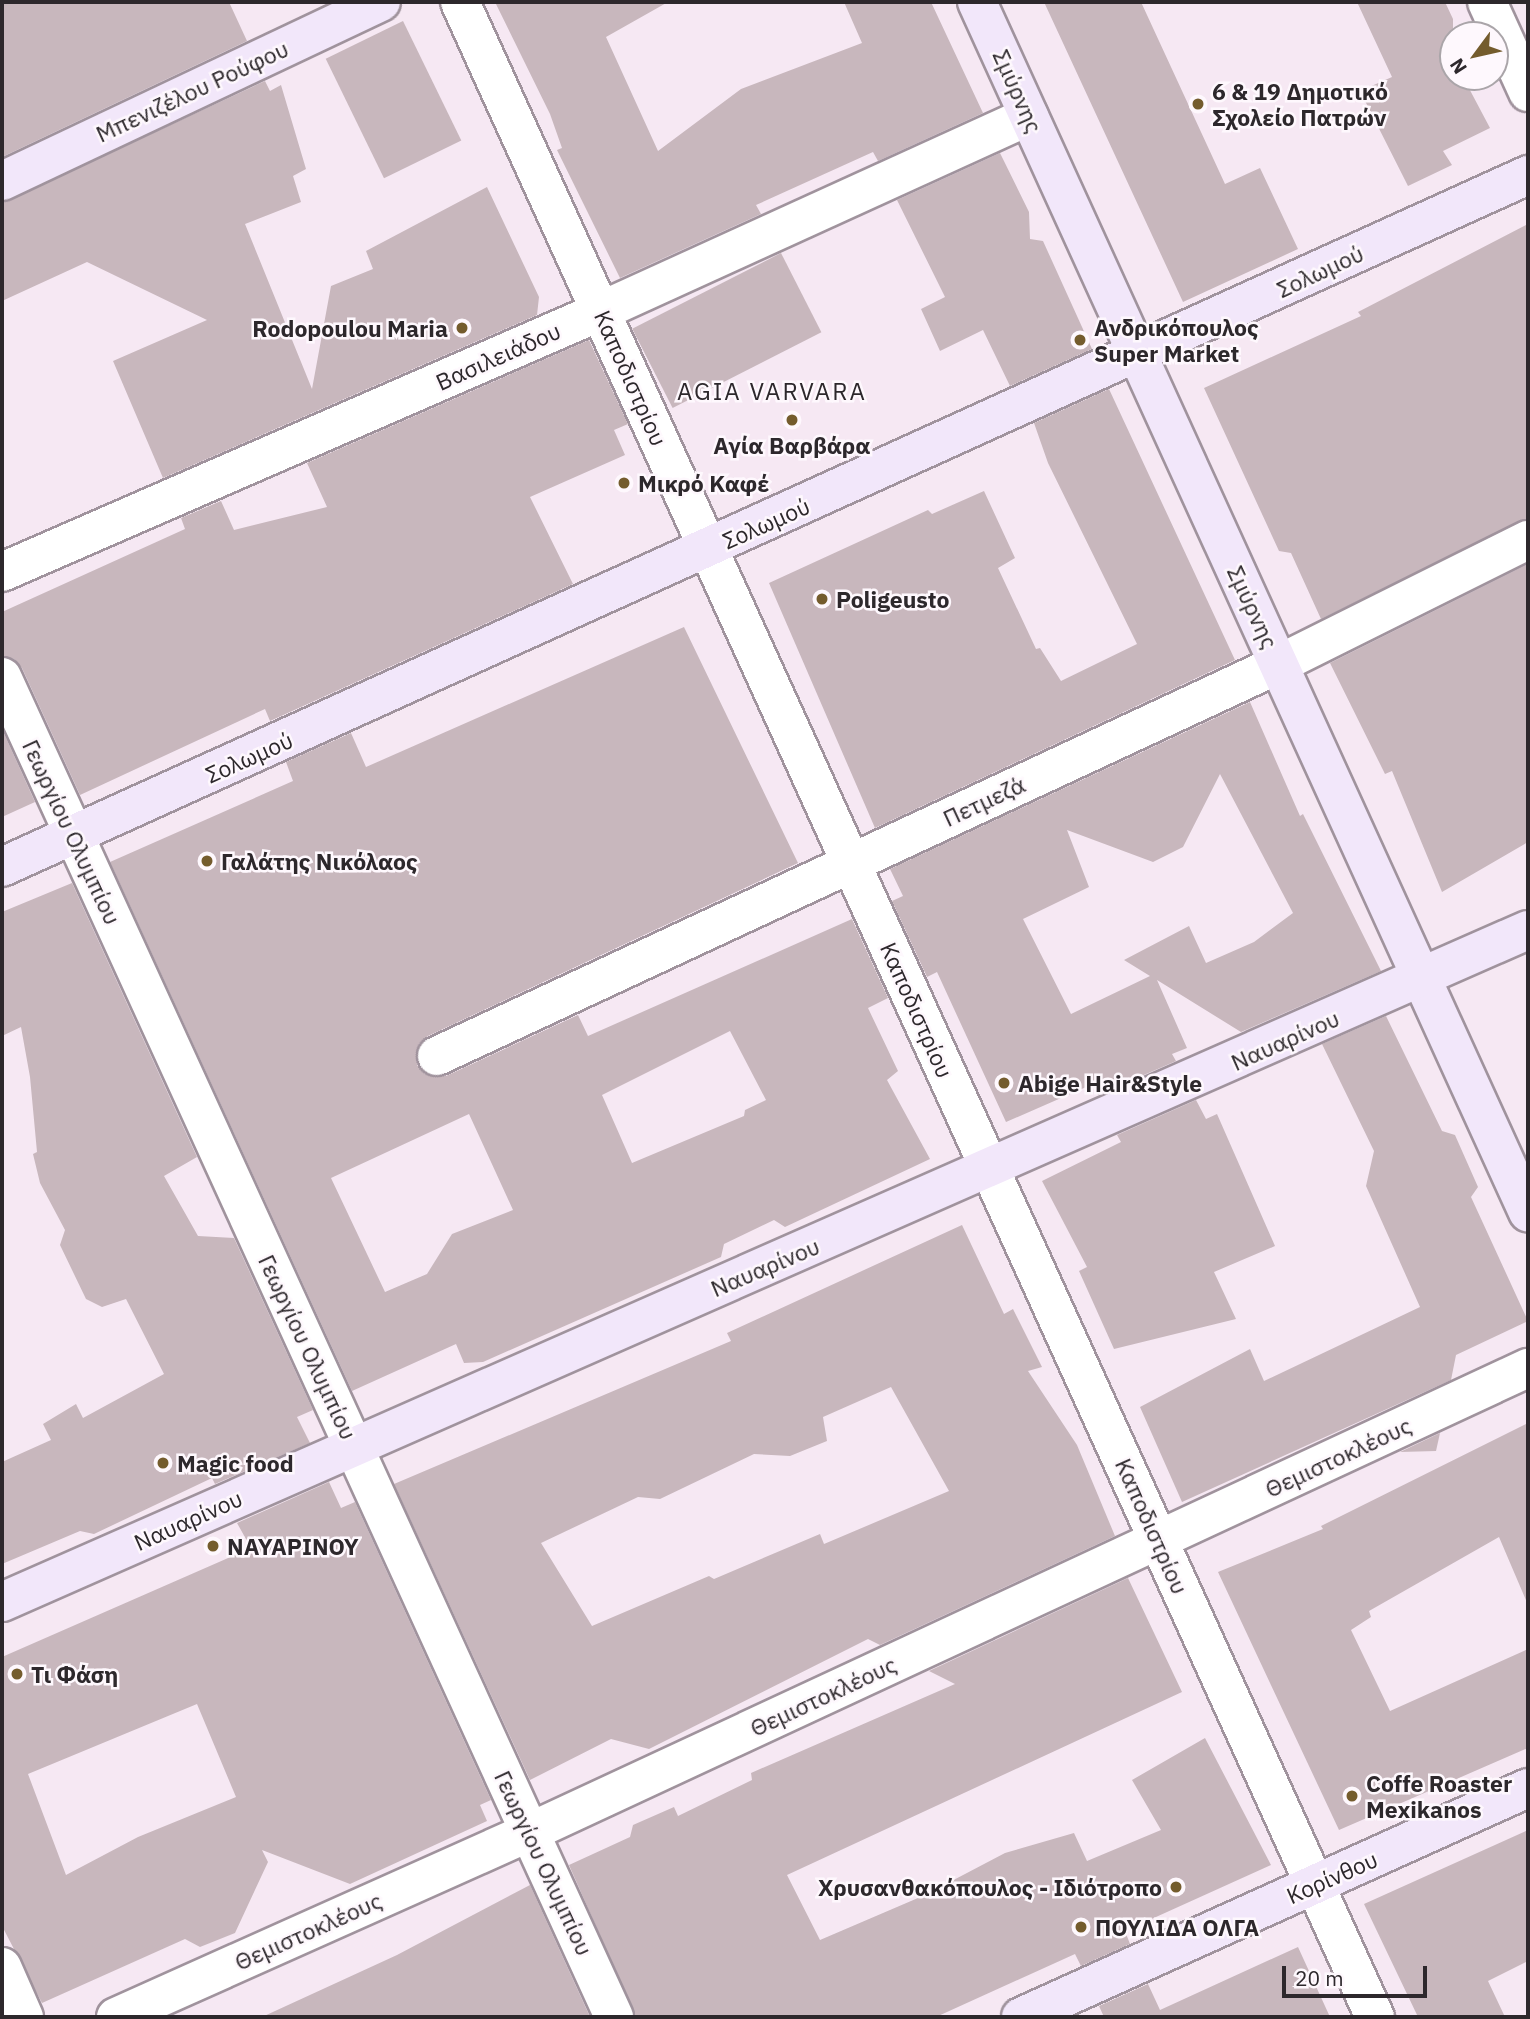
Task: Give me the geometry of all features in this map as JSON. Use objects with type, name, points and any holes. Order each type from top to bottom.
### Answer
[{"type":"main road","name":"Μπενιζέλου Ρούφου","points":[[2,181],[381,2]]},
{"type":"main road","name":"Σμύρνης","points":[[977,2],[1528,1212]]},
{"type":"main road","name":"Σολωμού","points":[[2,867],[1138,355],[1528,175]]},
{"type":"main road","name":"Ναυαρίνου","points":[[2,1602],[353,1446],[990,1170],[1528,930]]},
{"type":"main road","name":"Κορίνθου","points":[[1021,2017],[1528,1788]]},
{"type":"street","name":"Καποδιστρίου","points":[[460,2],[1375,2017]]},
{"type":"street","points":[[1487,2],[1528,92]]},
{"type":"street","name":"Βασιλειάδου","points":[[2,572],[601,311],[1029,116]]},
{"type":"street","name":"Πετμεζά","points":[[437,1056],[1279,664],[1528,540]]},
{"type":"street","name":"Γεωργίου Ολυμπίου","points":[[2,677],[614,2017]]},
{"type":"street","name":"Θεμιστοκλέους","points":[[116,2017],[530,1832],[1528,1368]]},
{"type":"street","points":[[2,1967],[24,2017]]},
{"type":"building","points":[[2,2],[229,2],[247,41],[2,157]]},
{"type":"building","points":[[495,2],[668,2],[606,37],[658,151],[741,89],[862,43],[844,2],[931,2],[983,113],[878,161],[873,152],[756,205],[761,214],[620,278],[557,150],[562,148],[550,114]]},
{"type":"building","points":[[1044,2],[1141,2],[1225,184],[1260,168],[1298,249],[1183,302]]},
{"type":"building","points":[[1357,2],[1445,2],[1453,21],[1439,21],[1439,91],[1470,91],[1490,128],[1443,151],[1452,165],[1408,186],[1360,91],[1392,77]]},
{"type":"building","points":[[403,21],[461,141],[384,178],[326,59]]},
{"type":"building","points":[[265,81],[270,91],[281,85],[306,169],[293,176],[301,202],[245,224],[312,389],[331,286],[373,269],[366,251],[487,187],[539,297],[537,315],[163,478],[113,361],[207,320],[87,262],[2,301],[2,203]]},
{"type":"building","points":[[1000,153],[1029,212],[1030,239],[1043,241],[1092,349],[1010,386],[983,330],[940,351],[921,309],[945,297],[897,200]]},
{"type":"building","points":[[1528,224],[1528,518],[1321,619],[1291,553],[1279,551],[1204,388],[1361,316],[1358,312]]},
{"type":"building","points":[[781,253],[821,332],[673,408],[632,329]]},
{"type":"building","points":[[589,340],[628,424],[614,430],[625,455],[530,497],[573,584],[270,721],[265,709],[80,795],[22,668],[14,659],[2,656],[2,612],[185,529],[181,518],[221,501],[234,530],[327,507],[307,463]]},
{"type":"building","points":[[1109,389],[1235,660],[875,828],[769,583],[928,510],[932,514],[984,491],[1015,558],[998,568],[1036,649],[1040,648],[1061,681],[1137,644],[1048,463],[1034,423]]},
{"type":"building","points":[[1528,564],[1528,842],[1442,892],[1392,771],[1385,774],[1330,663]]},
{"type":"building","points":[[684,627],[798,863],[428,1036],[419,1044],[417,1065],[425,1074],[446,1076],[578,1015],[588,1036],[852,919],[888,998],[868,1008],[898,1071],[887,1080],[930,1159],[785,1227],[774,1220],[724,1244],[721,1257],[483,1362],[464,1363],[456,1344],[352,1391],[110,862],[293,781],[286,762],[351,733],[366,767]],"holes":[[[730,1031],[766,1100],[745,1110],[744,1116],[632,1163],[602,1095]],[[469,1114],[513,1210],[452,1234],[427,1274],[385,1292],[331,1178]]]},
{"type":"building","points":[[1250,702],[1300,816],[1303,814],[1381,971],[1241,1032],[1157,980],[1187,1048],[1172,1054],[1176,1061],[1098,1095],[1093,1084],[1006,1122],[937,972],[927,977],[892,901],[903,896],[890,869]],"holes":[[[1220,774],[1293,913],[1254,942],[1206,963],[1189,926],[1124,960],[1150,976],[1071,1014],[1023,919],[1089,887],[1067,830],[1153,862],[1183,847]]]},
{"type":"building","points":[[2,729],[35,802],[2,817]]},
{"type":"building","points":[[72,883],[197,1157],[164,1176],[198,1236],[234,1238],[313,1410],[297,1417],[310,1443],[215,1484],[212,1478],[94,1534],[80,1531],[2,1564],[2,1462],[51,1440],[43,1424],[76,1404],[83,1418],[164,1374],[126,1299],[102,1307],[86,1299],[60,1245],[65,1230],[40,1183],[33,1154],[37,1152],[30,1077],[21,1027],[2,1036],[2,912]]},
{"type":"building","points":[[1386,1016],[1442,1131],[1455,1135],[1478,1187],[1471,1197],[1528,1321],[1456,1355],[1451,1380],[1182,1502],[1140,1407],[1250,1349],[1264,1381],[1420,1307],[1366,1186],[1374,1151],[1322,1044]]},
{"type":"building","points":[[1196,1100],[1206,1119],[1217,1114],[1275,1246],[1214,1272],[1236,1319],[1114,1349],[1079,1271],[1087,1267],[1042,1181],[1121,1142],[1117,1135]]},
{"type":"building","points":[[962,1225],[1004,1314],[1013,1309],[1042,1367],[1028,1371],[1077,1445],[1115,1536],[880,1645],[868,1639],[649,1749],[611,1739],[530,1780],[394,1484],[731,1341],[727,1333]],"holes":[[[891,1387],[949,1491],[824,1544],[820,1534],[714,1579],[709,1576],[592,1626],[541,1543],[638,1497],[660,1499],[754,1454],[790,1456],[827,1441],[823,1417]]]},
{"type":"building","points":[[1528,1423],[1528,1605],[1499,1537],[1369,1611],[1371,1617],[1351,1630],[1390,1711],[1528,1649],[1528,1748],[1339,1830],[1218,1572],[1323,1529],[1321,1526]]},
{"type":"building","points":[[1440,1433],[1436,1451],[1400,1452]]},
{"type":"building","points":[[329,1482],[341,1508],[355,1502],[491,1800],[480,1805],[487,1821],[350,1884],[262,1850],[268,1862],[235,1933],[200,1947],[185,1939],[42,2003],[2,1926],[2,1657],[251,1548],[237,1523]],"holes":[[[197,1704],[236,1797],[138,1837],[66,1875],[28,1774]]]},
{"type":"building","points":[[1128,1578],[1182,1692],[787,1875],[820,1940],[925,1895],[1005,1853],[1074,1833],[1087,1861],[1161,1830],[1132,1780],[1205,1738],[1271,1865],[1125,1931],[1130,1944],[1081,1966],[1075,1954],[936,2017],[636,2017],[569,1865],[630,1837],[633,1825],[674,1807],[678,1816],[752,1780],[751,1773],[955,1684],[929,1671]]},
{"type":"building","points":[[1528,1830],[1528,1961],[1488,1981],[1505,2017],[1418,2017],[1364,1904]]},
{"type":"building","points":[[530,1885],[590,2017],[262,2017],[397,1955]]},
{"type":"building","points":[[1298,1947],[1330,2017],[1104,2017],[1099,2006],[1148,1984],[1160,2010]]},
{"type":"place","name":"6 & 19 Δημοτικό Σχολείο Πατρών","points":[[1198,104]]},
{"type":"place","name":"Rodopoulou Maria","points":[[462,328]]},
{"type":"place","name":"Ανδρικόπουλος Super Market","points":[[1080,340]]},
{"type":"place","name":"Αγία Βαρβάρα","points":[[792,420]]},
{"type":"place","name":"Μικρό Καφέ","points":[[624,483]]},
{"type":"place","name":"Poligeusto","points":[[822,599]]},
{"type":"place","name":"Γαλάτης Νικόλαος","points":[[207,861]]},
{"type":"place","name":"Abige Hair&Style","points":[[1004,1083]]},
{"type":"place","name":"Magic food","points":[[163,1463]]},
{"type":"place","name":"ΝΑΥΑΡΙΝΟΥ","points":[[213,1546]]},
{"type":"place","name":"Τι Φάση","points":[[17,1674]]},
{"type":"place","name":"Coffe Roaster Mexikanos","points":[[1352,1796]]},
{"type":"place","name":"Χρυσανθακόπουλος - Ιδιότροπο","points":[[1176,1887]]},
{"type":"place","name":"ΠΟΥΛΙΔΑ ΟΛΓΑ","points":[[1081,1927]]},
{"type":"district","name":"AGIA VARVARA","points":[[772,392]]}]
